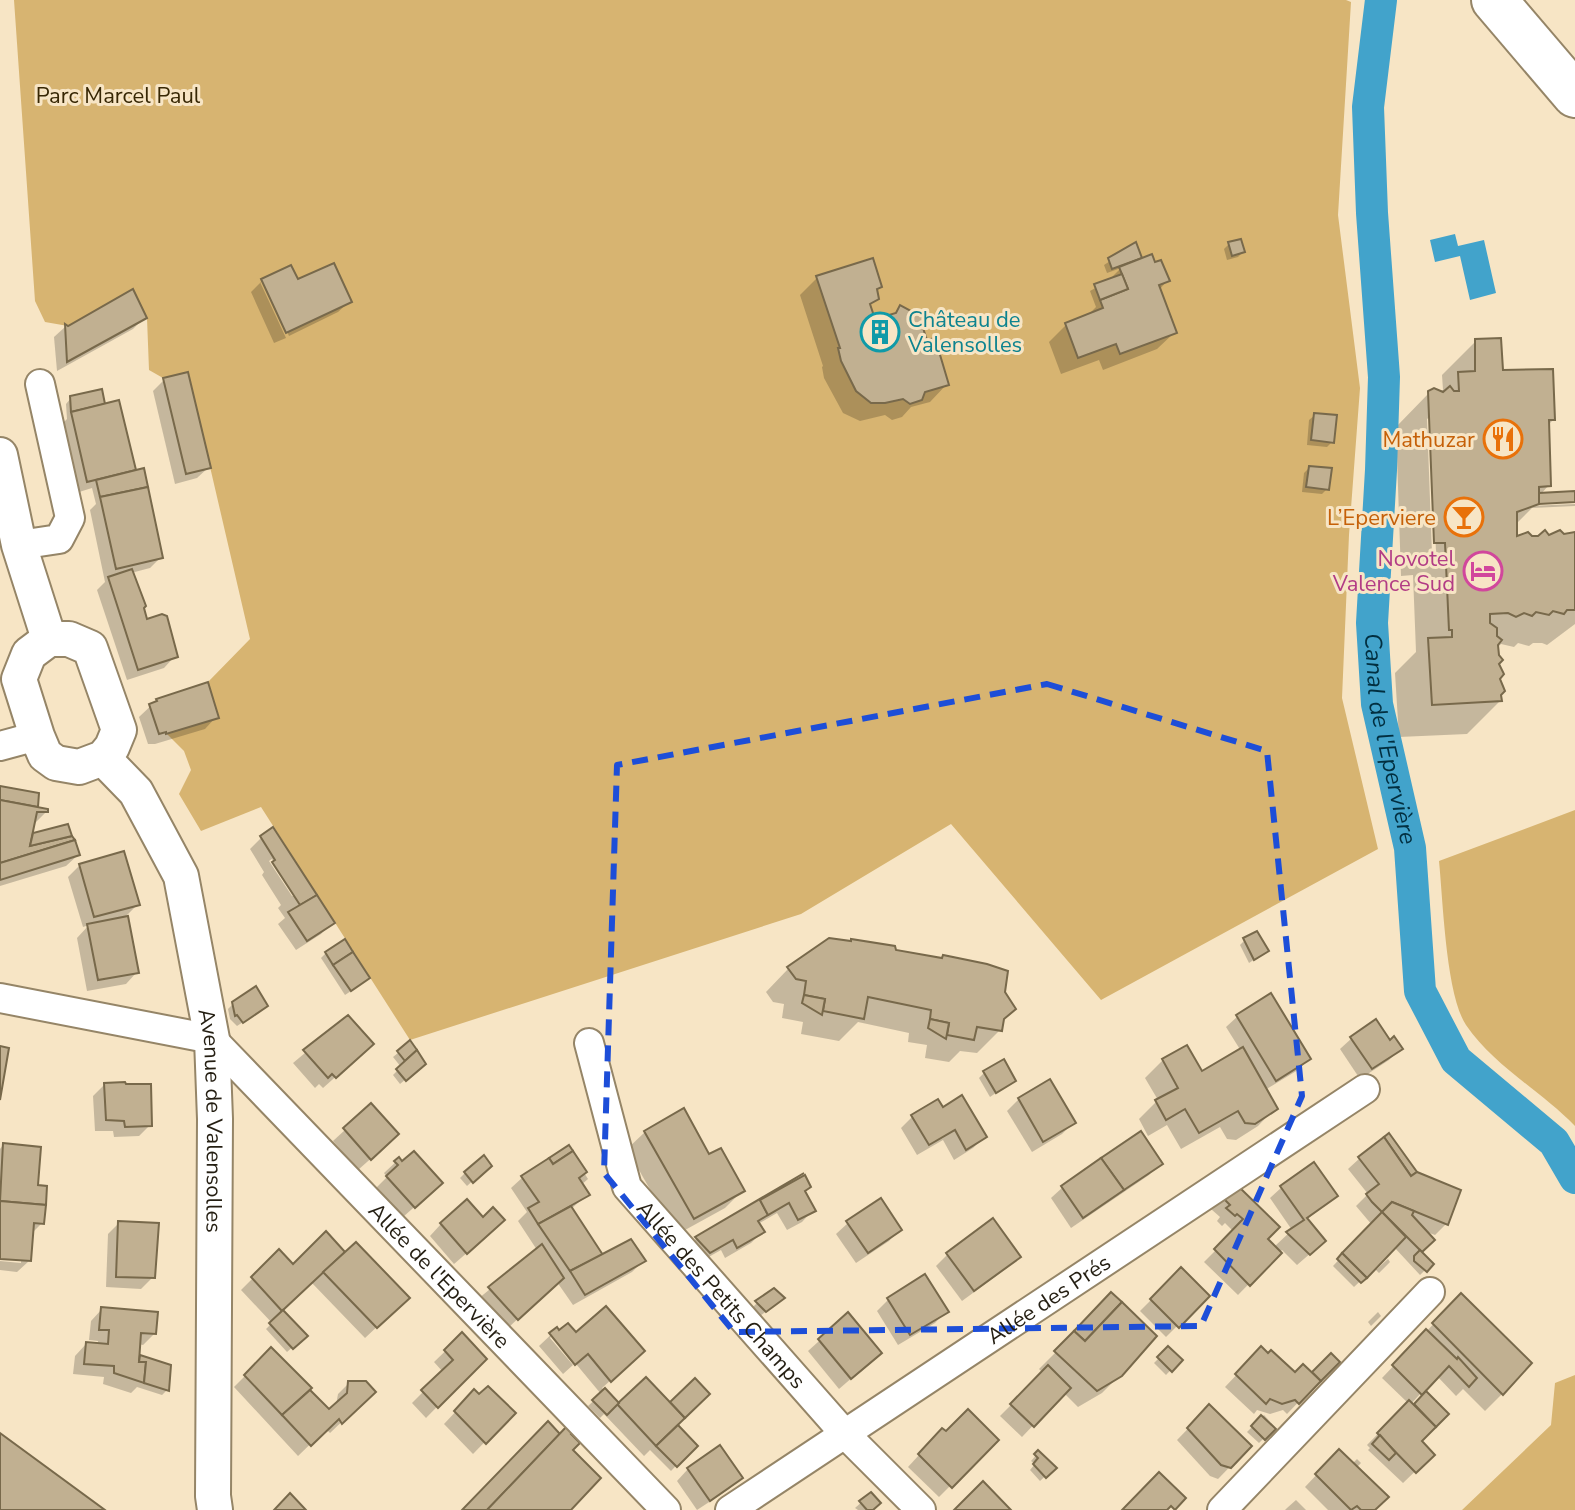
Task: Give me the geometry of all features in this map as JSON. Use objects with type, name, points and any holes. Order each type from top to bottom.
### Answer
[{"type":"main road","points":[[1494,0],[1575,95]]},
{"type":"street","points":[[19,545],[59,539],[70,518],[40,384]]},
{"type":"street","points":[[0,455],[19,545],[49,639]]},
{"type":"street","points":[[49,639],[69,639],[90,648],[119,730],[103,758],[79,767],[56,763],[45,755],[19,679],[29,654],[49,639]]},
{"type":"street","points":[[0,746],[37,736]]},
{"type":"street","name":"Avenue de Valensolles","points":[[103,758],[136,792],[181,876],[212,1039],[215,1119],[215,1510]]},
{"type":"street","points":[[0,998],[212,1039]]},
{"type":"street","name":"Allée de l'Epervière","points":[[212,1039],[666,1510]]},
{"type":"street","name":"Allée des Petits Champs","points":[[589,1043],[627,1187],[845,1434],[921,1510]]},
{"type":"street","name":"Allée des Prés","points":[[730,1510],[1365,1089]]},
{"type":"street","points":[[1222,1510],[1430,1292]]},
{"type":"highlighted area","points":[[1047,684],[1267,751],[1302,1096],[1201,1326],[734,1332],[604,1173],[617,765]]},
{"type":"green space","name":"Parc Marcel Paul","points":[[14,0],[1351,2],[1338,215],[1360,388],[1349,535],[1342,698],[1378,849],[1101,1000],[951,824],[801,914],[410,1040],[261,807],[201,831],[179,794],[191,770],[184,751],[167,734],[218,718],[208,682],[250,639],[188,372],[163,378],[149,370],[147,318],[133,289],[68,326],[45,322],[35,301]]},
{"type":"green space","points":[[1575,810],[1575,1126],[1504,1066],[1466,1025],[1459,1011],[1450,970],[1439,861]]},
{"type":"green space","points":[[1575,1375],[1575,1510],[1462,1510],[1551,1425],[1555,1383]]},
{"type":"water","points":[[1455,234],[1458,246],[1484,240],[1496,293],[1470,300],[1460,256],[1435,262],[1430,240]]},
{"type":"building","points":[[1241,239],[1245,252],[1232,256],[1228,242]]},
{"type":"building","points":[[1136,242],[1142,258],[1112,269],[1108,258]]},
{"type":"building","points":[[1152,254],[1155,262],[1161,260],[1170,281],[1159,285],[1177,333],[1120,354],[1116,344],[1078,358],[1065,323],[1103,308],[1100,300],[1128,289],[1119,267]]},
{"type":"building","name":"Château de Valensolles","points":[[873,258],[882,287],[877,289],[879,299],[870,304],[875,319],[896,313],[900,305],[926,319],[922,325],[927,340],[935,338],[949,385],[925,392],[922,400],[910,404],[903,399],[871,403],[856,391],[841,361],[840,348],[816,276]]},
{"type":"building","points":[[334,263],[352,302],[286,333],[261,279],[291,265],[298,279]]},
{"type":"building","points":[[1122,274],[1128,289],[1100,300],[1094,284]]},
{"type":"building","points":[[133,289],[147,318],[67,362],[65,324],[68,326]]},
{"type":"building","points":[[1501,338],[1503,370],[1553,369],[1555,420],[1549,420],[1551,486],[1539,487],[1539,504],[1517,512],[1517,536],[1528,532],[1538,536],[1545,530],[1549,535],[1560,530],[1564,534],[1575,532],[1575,610],[1567,610],[1564,614],[1553,611],[1549,615],[1536,612],[1532,616],[1524,613],[1516,617],[1508,613],[1490,614],[1490,623],[1497,628],[1497,636],[1502,640],[1498,645],[1503,660],[1499,664],[1504,674],[1500,679],[1505,691],[1501,695],[1502,701],[1432,705],[1428,638],[1452,637],[1452,630],[1449,630],[1445,543],[1434,543],[1428,391],[1434,388],[1443,392],[1450,386],[1454,391],[1459,391],[1458,372],[1475,371],[1475,339]]},
{"type":"building","points":[[188,372],[211,468],[186,474],[163,378]]},
{"type":"building","points":[[102,389],[105,404],[71,412],[70,396]]},
{"type":"building","points":[[119,400],[136,470],[87,482],[71,412]]},
{"type":"building","points":[[1314,413],[1337,415],[1334,443],[1311,440]]},
{"type":"building","points":[[1309,466],[1332,468],[1329,490],[1306,487]]},
{"type":"building","points":[[144,468],[148,487],[100,497],[96,480]]},
{"type":"building","points":[[148,487],[163,558],[116,569],[100,497]]},
{"type":"building","points":[[1575,491],[1575,502],[1539,504],[1539,493]]},
{"type":"building","points":[[132,569],[146,606],[147,619],[162,614],[167,616],[178,657],[138,670],[108,577]]},
{"type":"building","points":[[208,682],[219,718],[159,734],[149,704]]},
{"type":"building","points":[[0,786],[39,793],[38,807],[0,800]]},
{"type":"building","points":[[0,800],[48,809],[48,812],[37,812],[30,846],[72,836],[75,840],[0,863]]},
{"type":"building","points":[[68,824],[72,836],[30,846],[33,833]]},
{"type":"building","points":[[273,827],[317,895],[300,905],[272,862],[275,860],[260,836]]},
{"type":"building","points":[[75,840],[80,855],[0,880],[0,863]]},
{"type":"building","points":[[124,851],[140,905],[94,917],[79,864]]},
{"type":"building","points":[[317,895],[335,923],[307,941],[288,912]]},
{"type":"building","points":[[128,916],[139,973],[98,980],[87,924]]},
{"type":"building","points":[[1257,931],[1269,951],[1254,960],[1243,938]]},
{"type":"building","points":[[829,938],[895,946],[896,950],[942,958],[943,955],[1008,971],[1005,992],[1016,1009],[1004,1019],[1002,1031],[977,1027],[974,1040],[947,1035],[949,1023],[930,1019],[931,1010],[868,997],[864,1019],[823,1011],[825,999],[804,995],[806,981],[796,979],[787,967]]},
{"type":"building","points":[[345,939],[353,952],[333,965],[325,952]]},
{"type":"building","points":[[353,952],[370,978],[351,991],[333,965]]},
{"type":"building","points":[[256,986],[268,1006],[243,1023],[235,1016],[232,1002]]},
{"type":"building","points":[[1271,993],[1311,1059],[1276,1081],[1236,1015]]},
{"type":"building","points":[[804,995],[825,999],[822,1015],[802,1003]]},
{"type":"building","points":[[348,1015],[374,1044],[336,1078],[332,1074],[328,1078],[303,1050]]},
{"type":"building","points":[[930,1019],[949,1023],[946,1039],[928,1028]]},
{"type":"building","points":[[1376,1019],[1390,1040],[1394,1036],[1403,1049],[1372,1069],[1350,1037]]},
{"type":"building","points":[[410,1040],[417,1050],[405,1061],[397,1051]]},
{"type":"building","points":[[1187,1045],[1202,1071],[1243,1047],[1278,1109],[1255,1124],[1245,1123],[1238,1111],[1199,1133],[1185,1109],[1166,1120],[1155,1100],[1178,1088],[1162,1059]]},
{"type":"building","points":[[0,1046],[9,1048],[0,1100]]},
{"type":"building","points":[[417,1050],[426,1064],[406,1081],[396,1069]]},
{"type":"building","points":[[1004,1059],[1016,1081],[996,1093],[983,1071]]},
{"type":"building","points":[[1050,1079],[1076,1123],[1043,1142],[1018,1098]]},
{"type":"building","points":[[104,1083],[151,1084],[152,1126],[125,1127],[124,1121],[106,1120]]},
{"type":"building","points":[[962,1095],[987,1137],[966,1150],[955,1130],[929,1145],[911,1115],[938,1099],[943,1107]]},
{"type":"building","points":[[371,1103],[399,1134],[371,1160],[343,1128]]},
{"type":"building","points":[[684,1108],[709,1154],[721,1148],[745,1191],[694,1219],[644,1131]]},
{"type":"building","points":[[1141,1131],[1163,1164],[1124,1190],[1101,1158]]},
{"type":"building","points":[[1389,1133],[1417,1172],[1411,1176],[1384,1137]]},
{"type":"building","points":[[1384,1137],[1411,1176],[1417,1172],[1461,1190],[1448,1225],[1392,1202],[1382,1212],[1366,1194],[1379,1184],[1358,1157]]},
{"type":"building","points":[[3,1143],[41,1147],[38,1185],[47,1186],[46,1205],[0,1201]]},
{"type":"building","points":[[569,1145],[573,1151],[553,1164],[549,1158]]},
{"type":"building","points":[[414,1151],[443,1183],[415,1208],[386,1176],[398,1165],[394,1161],[399,1157],[402,1161]]},
{"type":"building","points":[[573,1151],[587,1172],[579,1178],[590,1195],[538,1224],[528,1208],[539,1202],[521,1176],[549,1158],[553,1164]]},
{"type":"building","points":[[484,1155],[492,1166],[473,1183],[464,1172]]},
{"type":"building","points":[[1101,1158],[1124,1190],[1083,1218],[1061,1186]]},
{"type":"building","points":[[1314,1162],[1338,1196],[1307,1218],[1326,1241],[1310,1255],[1286,1232],[1304,1220],[1280,1186]]},
{"type":"building","points":[[804,1173],[760,1200],[768,1215],[758,1221],[765,1232],[737,1248],[733,1240],[710,1253],[695,1237]]},
{"type":"building","points":[[805,1175],[811,1187],[805,1191],[816,1211],[798,1220],[789,1203],[768,1215],[760,1200]]},
{"type":"building","points":[[1237,1185],[1280,1227],[1268,1239],[1282,1253],[1250,1286],[1214,1249],[1243,1219],[1226,1208],[1230,1205],[1221,1196]]},
{"type":"building","points":[[881,1198],[902,1230],[868,1253],[846,1221]]},
{"type":"building","points":[[467,1199],[483,1217],[493,1207],[505,1220],[467,1254],[440,1223]]},
{"type":"building","points":[[0,1201],[46,1205],[44,1224],[34,1223],[31,1261],[0,1259]]},
{"type":"building","points":[[1392,1202],[1414,1211],[1412,1215],[1435,1240],[1422,1252],[1382,1212]]},
{"type":"building","points":[[571,1206],[603,1255],[570,1271],[538,1224]]},
{"type":"building","points":[[1382,1212],[1406,1237],[1367,1278],[1342,1253]]},
{"type":"building","points":[[993,1218],[1021,1257],[974,1291],[946,1253]]},
{"type":"building","points":[[118,1221],[159,1223],[155,1278],[116,1277]]},
{"type":"building","points":[[326,1231],[345,1252],[282,1311],[251,1277],[279,1249],[293,1264]]},
{"type":"building","points":[[631,1239],[646,1261],[585,1295],[570,1271]]},
{"type":"building","points":[[356,1242],[410,1298],[377,1328],[323,1272]]},
{"type":"building","points":[[542,1244],[564,1278],[518,1320],[488,1287]]},
{"type":"building","points":[[1420,1250],[1434,1264],[1427,1272],[1414,1261]]},
{"type":"building","points":[[1342,1253],[1367,1278],[1361,1283],[1337,1259]]},
{"type":"building","points":[[1181,1267],[1210,1296],[1179,1328],[1150,1299]]},
{"type":"building","points":[[925,1274],[949,1312],[910,1335],[887,1298]]},
{"type":"building","points":[[774,1288],[785,1298],[766,1312],[755,1301]]},
{"type":"building","points":[[1111,1292],[1122,1302],[1085,1341],[1074,1331]]},
{"type":"building","points":[[1461,1293],[1532,1363],[1503,1395],[1432,1323]]},
{"type":"building","points":[[1122,1302],[1157,1336],[1122,1376],[1097,1391],[1054,1351],[1074,1331],[1085,1341]]},
{"type":"building","points":[[606,1306],[645,1351],[611,1382],[588,1354],[575,1365],[549,1333],[568,1323],[576,1332]]},
{"type":"building","points":[[101,1307],[158,1312],[156,1334],[141,1333],[139,1362],[146,1362],[144,1383],[114,1373],[114,1366],[84,1364],[86,1342],[108,1344],[109,1330],[99,1330]]},
{"type":"building","points":[[283,1310],[308,1336],[293,1349],[269,1323]]},
{"type":"building","points":[[848,1312],[882,1353],[851,1379],[818,1339]]},
{"type":"building","points":[[1426,1329],[1477,1378],[1469,1387],[1449,1366],[1422,1395],[1392,1365]]},
{"type":"building","points":[[462,1332],[487,1359],[438,1408],[421,1390],[453,1360],[444,1350]]},
{"type":"building","points":[[1168,1346],[1183,1360],[1172,1372],[1157,1357]]},
{"type":"building","points":[[1261,1346],[1268,1353],[1271,1350],[1295,1372],[1303,1364],[1321,1381],[1299,1404],[1295,1400],[1282,1404],[1270,1399],[1266,1404],[1235,1374]]},
{"type":"building","points":[[271,1347],[312,1388],[282,1415],[244,1375]]},
{"type":"building","points":[[1331,1353],[1340,1362],[1321,1381],[1312,1372]]},
{"type":"building","points":[[140,1355],[171,1365],[169,1391],[144,1383],[146,1362],[139,1362]]},
{"type":"building","points":[[1048,1365],[1071,1388],[1034,1427],[1010,1404]]},
{"type":"building","points":[[646,1377],[685,1418],[656,1446],[617,1404]]},
{"type":"building","points":[[695,1378],[710,1394],[685,1418],[670,1402]]},
{"type":"building","points":[[348,1381],[366,1381],[376,1392],[342,1424],[339,1419],[311,1446],[282,1415],[310,1390],[329,1409],[347,1393]]},
{"type":"building","points":[[488,1386],[516,1413],[486,1444],[454,1411],[474,1389],[479,1394]]},
{"type":"building","points":[[605,1388],[619,1403],[607,1415],[592,1400]]},
{"type":"building","points":[[1426,1391],[1449,1414],[1436,1427],[1414,1404]]},
{"type":"building","points":[[1409,1400],[1436,1427],[1422,1441],[1435,1455],[1416,1473],[1377,1433]]},
{"type":"building","points":[[1209,1404],[1252,1446],[1231,1468],[1221,1465],[1187,1428]]},
{"type":"building","points":[[968,1409],[999,1440],[952,1488],[918,1454],[942,1428],[946,1431]]},
{"type":"building","points":[[1261,1415],[1276,1429],[1265,1440],[1251,1426]]},
{"type":"building","points":[[548,1421],[560,1434],[487,1510],[462,1510]]},
{"type":"building","points":[[568,1425],[574,1431],[571,1434],[580,1443],[573,1450],[601,1478],[571,1510],[487,1510]]},
{"type":"building","points":[[678,1425],[698,1446],[677,1467],[656,1446]]},
{"type":"building","points":[[0,1433],[105,1510],[0,1510]]},
{"type":"building","points":[[1380,1435],[1396,1453],[1389,1460],[1372,1444]]},
{"type":"building","points":[[720,1445],[743,1478],[710,1501],[687,1468]]},
{"type":"building","points":[[1339,1449],[1389,1497],[1375,1510],[1361,1510],[1357,1506],[1351,1510],[1315,1474]]},
{"type":"building","points":[[1038,1450],[1057,1468],[1046,1478],[1033,1464],[1038,1458],[1034,1454]]},
{"type":"building","points":[[1159,1472],[1186,1498],[1175,1510],[1171,1506],[1167,1510],[1122,1510]]},
{"type":"building","points":[[983,1481],[1011,1510],[954,1510]]},
{"type":"building","points":[[871,1492],[881,1503],[873,1510],[867,1510],[859,1501]]},
{"type":"building","points":[[290,1493],[306,1510],[274,1510]]},
{"type":"waterway","name":"Canal de l'Epervière","points":[[1381,0],[1368,107],[1384,377],[1372,623],[1377,704],[1410,848],[1420,991],[1456,1060],[1554,1142],[1575,1178]]},
{"type":"place","name":"Château de Valensolles","points":[[880,332]]},
{"type":"place","name":"Mathuzar","points":[[1503,439]]},
{"type":"place","name":"L’Eperviere","points":[[1464,517]]},
{"type":"place","name":"Novotel Valence Sud","points":[[1483,571]]}]
